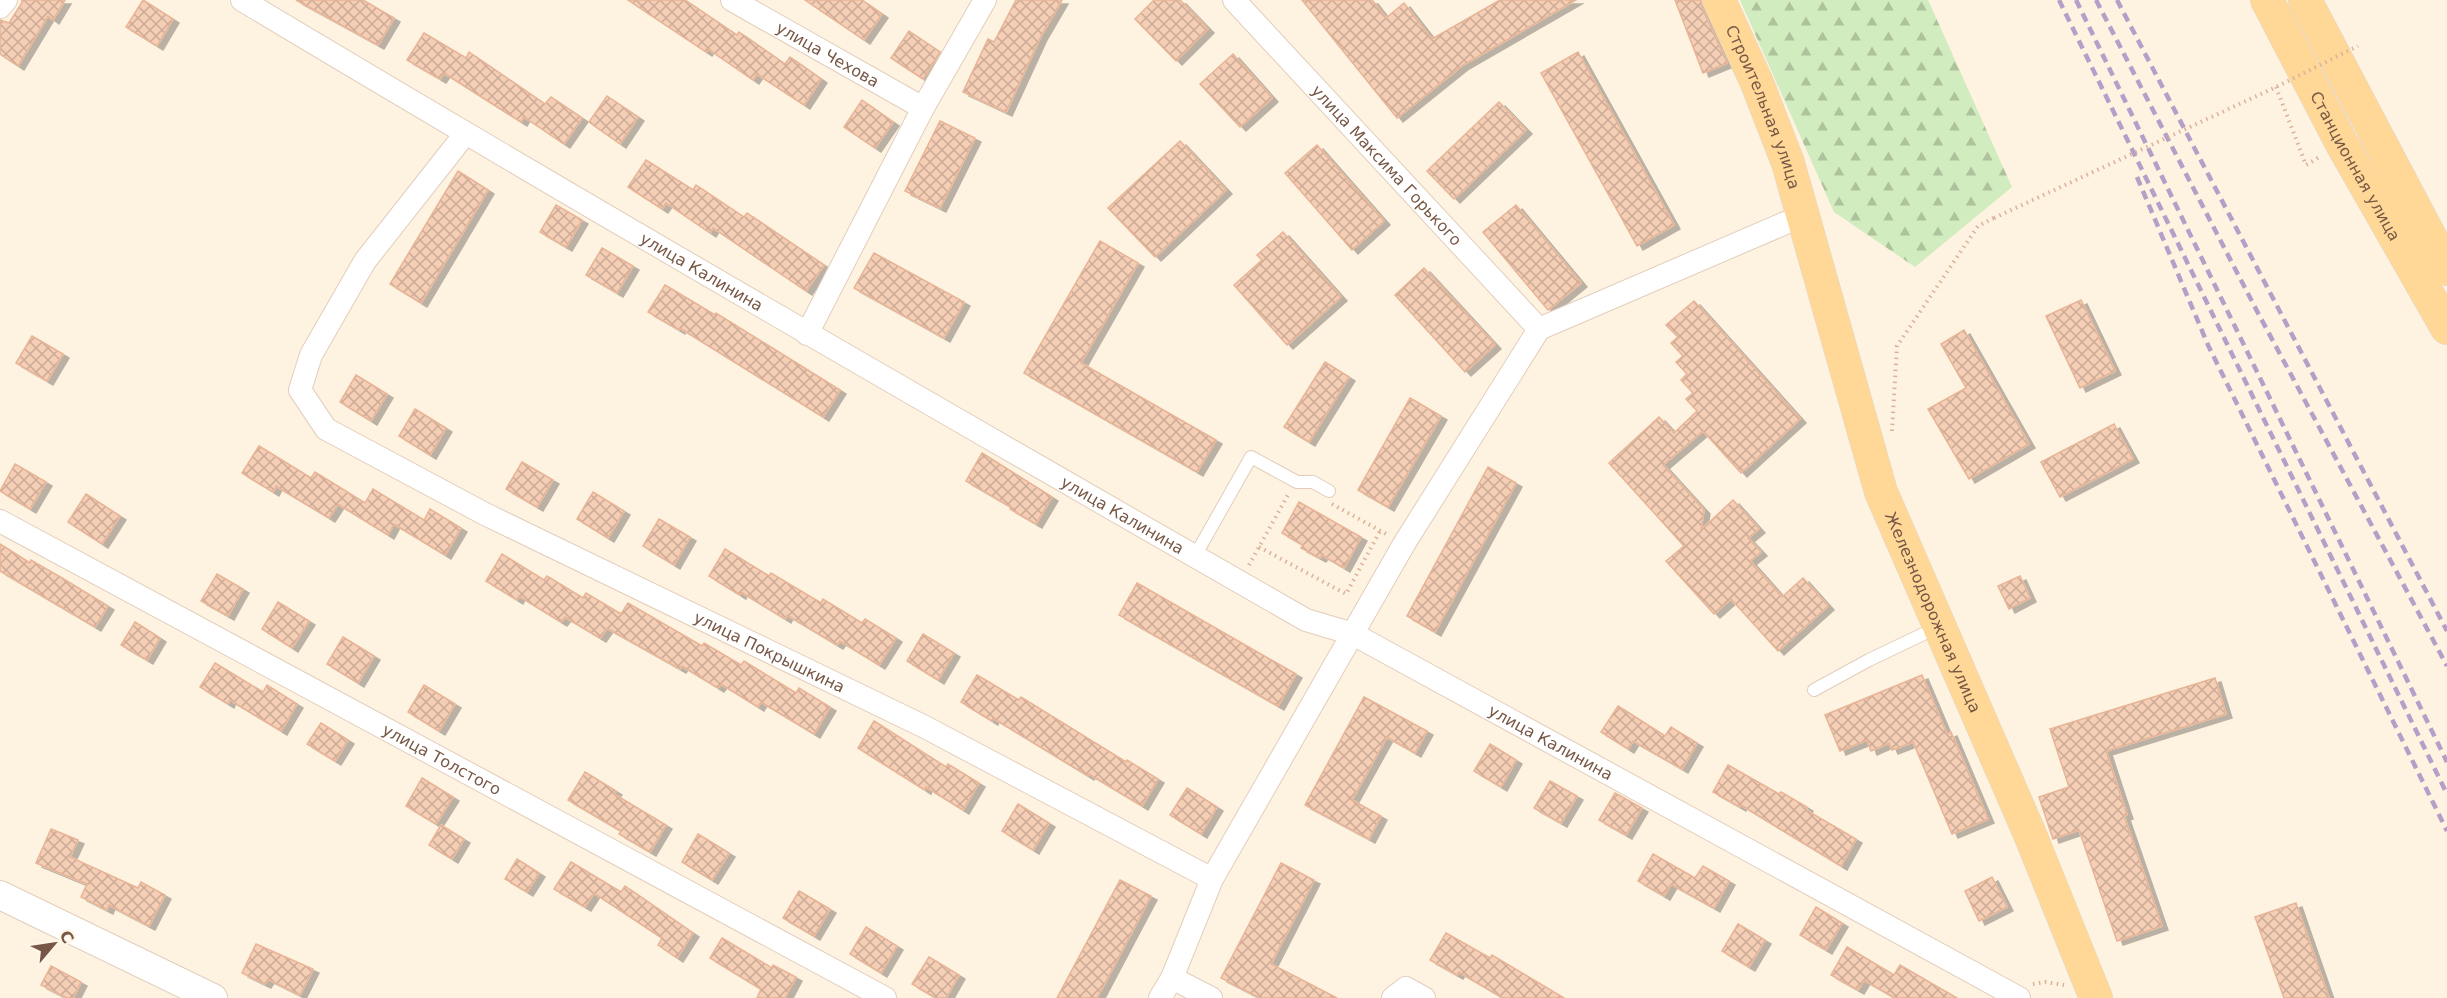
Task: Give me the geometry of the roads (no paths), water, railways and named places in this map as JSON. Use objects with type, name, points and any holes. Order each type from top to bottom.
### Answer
[{"type":"main road","name":"Строительная улица","points":[[1719,0],[1757,83],[1788,164],[1804,215]]},
{"type":"main road","name":"Станционная улица","points":[[2267,0],[2342,144],[2447,328]]},
{"type":"main road","name":"Станционная улица","points":[[2305,0],[2447,269]]},
{"type":"main road","name":"Железнодорожная улица","points":[[1804,215],[1881,492],[2028,832],[2096,998]]},
{"type":"street","points":[[0,7],[6,0]]},
{"type":"street","name":"улица Калинина","points":[[242,0],[465,134],[807,334],[1306,620],[1353,634],[2019,998]]},
{"type":"street","name":"улица Чехова","points":[[732,0],[923,108]]},
{"type":"street","points":[[807,334],[923,108],[986,0]]},
{"type":"street","name":"улица Максима Горького","points":[[1234,0],[1539,329]]},
{"type":"street","name":"улица Покрышкина","points":[[465,134],[365,261],[311,355],[300,390],[326,429],[485,514],[925,727],[1212,879]]},
{"type":"street","points":[[1160,998],[1172,978],[1212,879],[1404,544],[1539,329],[1804,215]]},
{"type":"street","name":"улица Толстого","points":[[0,521],[885,998]]},
{"type":"street","points":[[0,895],[213,998]]},
{"type":"street","points":[[1172,978],[1211,998]]},
{"type":"lane","points":[[1195,556],[1251,457],[1297,482],[1312,482],[1327,495]]},
{"type":"lane","points":[[1814,690],[1869,660],[1940,627]]},
{"type":"railway","points":[[2059,0],[2447,794]]},
{"type":"railway","points":[[2076,0],[2447,762]]},
{"type":"railway","points":[[2096,0],[2258,313],[2447,666]]},
{"type":"railway","points":[[2117,0],[2447,631]]},
{"type":"railway","points":[[2137,177],[2208,345],[2447,831]]}]
